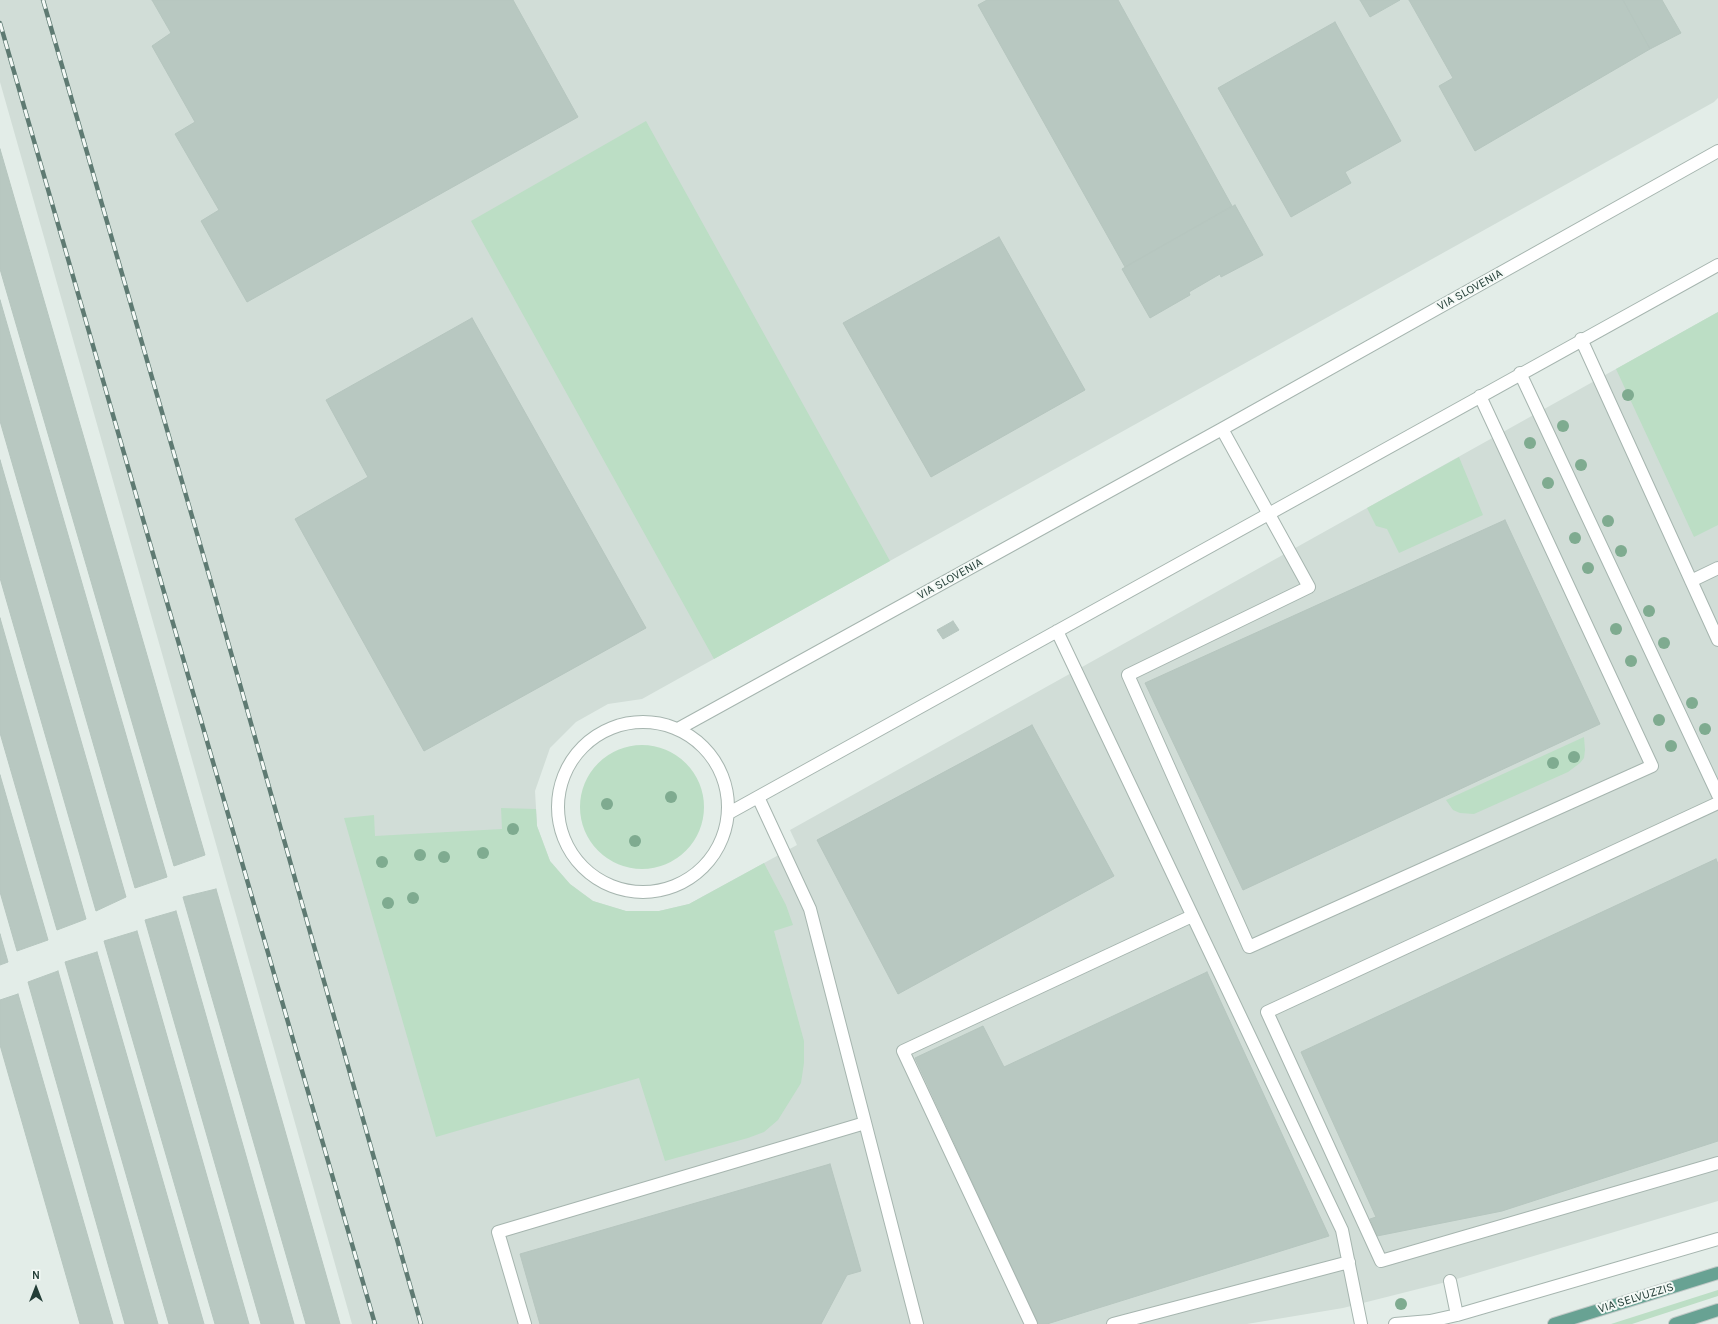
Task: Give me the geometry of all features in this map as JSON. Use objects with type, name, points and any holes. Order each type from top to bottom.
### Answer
[{"type":"main road","name":"VIA SELVUZZIS","points":[[1554,1324],[1718,1273]]},
{"type":"main road","points":[[1675,1324],[1718,1310]]},
{"type":"street","name":"VIA SLOVENIA","points":[[678,729],[1222,430],[1718,151]]},
{"type":"street","points":[[729,813],[1581,339],[1718,265]]},
{"type":"street","points":[[1581,339],[1718,640]]},
{"type":"street","points":[[1520,373],[1718,795]]},
{"type":"street","points":[[1222,430],[1309,587],[1128,676],[1248,947],[1652,766],[1480,396]]},
{"type":"street","points":[[1691,581],[1718,568]]},
{"type":"street","points":[[1057,631],[1342,1230],[1361,1324]]},
{"type":"street","points":[[650,721],[678,729],[700,743],[717,763],[727,787],[729,813],[722,841],[706,865],[683,883],[656,892],[627,891],[600,881],[578,862],[562,838],[557,809],[561,781],[574,755],[595,735],[621,724],[650,721]]},
{"type":"street","points":[[758,796],[810,909],[917,1324]]},
{"type":"street","points":[[1718,803],[1267,1012],[1381,1261],[1718,1163]]},
{"type":"street","points":[[1031,1324],[903,1051],[1192,916]]},
{"type":"street","points":[[525,1324],[498,1232],[865,1123]]},
{"type":"street","points":[[1395,1324],[1430,1322],[1457,1315],[1718,1239]]},
{"type":"street","points":[[1113,1324],[1349,1262]]},
{"type":"street","points":[[1450,1281],[1457,1315]]},
{"type":"shaded area","points":[[0,0],[1718,0],[1718,98],[1714,102],[642,699],[608,704],[576,722],[550,748],[535,791],[537,826],[550,861],[570,884],[593,901],[626,911],[659,911],[689,904],[797,845],[790,830],[1718,312],[1718,1201],[1450,1281],[1343,1308],[1247,1324],[352,1324],[0,82]]},
{"type":"green space","points":[[646,121],[890,561],[714,659],[471,221]]},
{"type":"green space","points":[[1718,312],[1718,525],[1694,537],[1616,369]]},
{"type":"green space","points":[[1459,457],[1483,515],[1399,553],[1387,529],[1376,526],[1367,508]]},
{"type":"green space","points":[[1584,737],[1584,758],[1568,772],[1474,814],[1460,813],[1453,810],[1446,800]]},
{"type":"green space","points":[[648,745],[666,749],[677,755],[690,767],[700,783],[704,807],[700,831],[694,842],[682,855],[660,867],[636,869],[618,865],[607,859],[594,847],[582,825],[580,801],[584,783],[590,772],[602,759],[624,747]]},
{"type":"green space","points":[[501,808],[536,809],[537,826],[550,861],[570,884],[593,901],[626,911],[659,911],[689,904],[764,863],[786,905],[793,925],[774,931],[804,1041],[804,1063],[801,1083],[778,1120],[764,1132],[748,1138],[665,1161],[639,1078],[436,1137],[344,818],[374,815],[375,836],[502,829]]},
{"type":"green space","points":[[1718,1290],[1718,1296],[1632,1324],[1611,1324]]},
{"type":"building","points":[[152,0],[513,0],[578,117],[247,302],[201,221],[219,210],[175,134],[195,122],[152,46],[171,33]]},
{"type":"building","points":[[987,0],[1118,0],[1232,206],[1125,267],[978,5]]},
{"type":"building","points":[[1360,0],[1400,0],[1370,17]]},
{"type":"building","points":[[1409,0],[1623,0],[1650,49],[1475,151],[1439,86],[1453,78]]},
{"type":"building","points":[[1623,0],[1662,0],[1681,33],[1650,49]]},
{"type":"building","points":[[1335,22],[1401,141],[1345,172],[1351,183],[1291,217],[1218,88]]},
{"type":"building","points":[[0,149],[205,855],[174,866],[0,269]]},
{"type":"building","points":[[1235,205],[1263,255],[1221,277],[1220,274],[1189,292],[1190,295],[1150,318],[1122,269]]},
{"type":"building","points":[[999,237],[1085,390],[931,477],[843,323]]},
{"type":"building","points":[[0,300],[167,877],[135,888],[0,421]]},
{"type":"building","points":[[472,318],[646,628],[424,751],[295,519],[368,477],[326,400]]},
{"type":"building","points":[[0,460],[126,897],[96,911],[0,578]]},
{"type":"building","points":[[1505,520],[1600,724],[1243,890],[1145,683]]},
{"type":"building","points":[[0,618],[86,919],[57,930],[0,733]]},
{"type":"building","points":[[953,621],[959,630],[943,639],[937,630]]},
{"type":"building","points":[[1032,725],[1114,876],[898,994],[817,840]]},
{"type":"building","points":[[0,775],[48,940],[17,951],[0,892]]},
{"type":"building","points":[[1716,859],[1718,864],[1718,1141],[1502,1211],[1377,1236],[1370,1219],[1376,1217],[1301,1052]]},
{"type":"building","points":[[216,889],[340,1324],[306,1324],[183,897]]},
{"type":"building","points":[[176,911],[294,1324],[261,1324],[145,920]]},
{"type":"building","points":[[137,931],[249,1324],[215,1324],[104,941]]},
{"type":"building","points":[[0,934],[8,962],[0,965]]},
{"type":"building","points":[[97,952],[204,1324],[169,1324],[65,962]]},
{"type":"building","points":[[58,971],[158,1324],[125,1324],[28,982]]},
{"type":"building","points":[[1207,972],[1329,1236],[1047,1324],[1038,1324],[915,1058],[983,1026],[1004,1067]]},
{"type":"building","points":[[18,994],[113,1324],[80,1324],[0,1045],[0,1000]]},
{"type":"building","points":[[830,1164],[861,1271],[847,1275],[821,1324],[540,1324],[520,1254]]},
{"type":"railway","points":[[43,0],[211,582],[421,1324]]},
{"type":"railway","points":[[0,23],[375,1324]]}]
